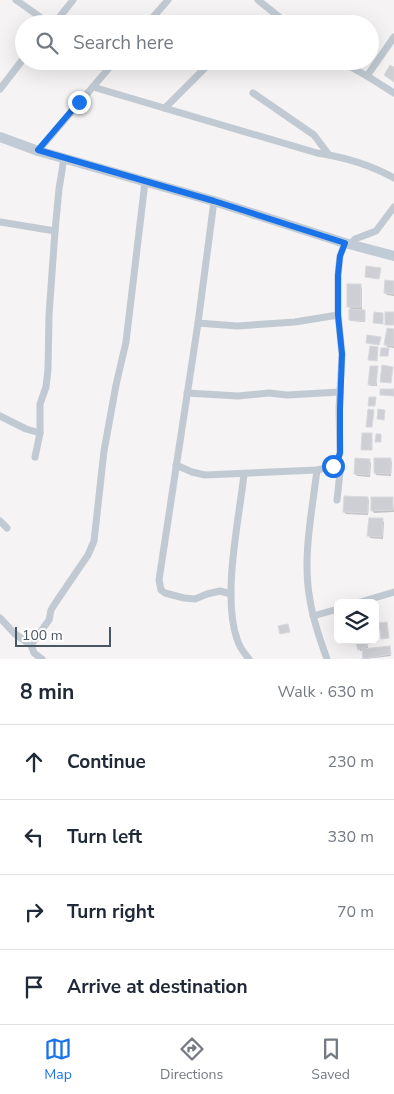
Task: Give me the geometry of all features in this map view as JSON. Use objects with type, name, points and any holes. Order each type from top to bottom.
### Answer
[{"type":"street","points":[[16,0],[38,15]]},
{"type":"street","points":[[60,15],[72,0]]},
{"type":"street","points":[[155,15],[168,0]]},
{"type":"street","points":[[258,0],[277,15]]},
{"type":"street","points":[[379,59],[394,37]]},
{"type":"street","points":[[0,90],[15,70]]},
{"type":"street","points":[[38,150],[107,70]]},
{"type":"street","points":[[165,108],[203,70]]},
{"type":"street","points":[[356,70],[394,93]]},
{"type":"street","points":[[367,76],[371,70]]},
{"type":"street","points":[[93,87],[317,153],[344,157],[365,164],[394,178]]},
{"type":"street","points":[[253,92],[314,135],[328,155]]},
{"type":"street","points":[[0,138],[214,201],[348,244],[394,256]]},
{"type":"street","points":[[35,457],[40,433],[40,404],[46,387],[48,369],[54,231],[64,158]]},
{"type":"street","points":[[31,645],[49,620],[51,610],[88,555],[94,541],[108,425],[126,342],[145,182]]},
{"type":"street","points":[[214,201],[198,324],[159,580],[160,587],[165,592],[195,599],[212,592],[231,594]]},
{"type":"street","points":[[176,465],[205,475],[317,470],[329,468],[337,462],[340,453],[342,354],[338,315],[340,256],[348,244],[355,239],[376,231],[394,207]]},
{"type":"street","points":[[0,222],[54,231]]},
{"type":"street","points":[[198,324],[237,326],[295,322],[338,315]]},
{"type":"street","points":[[187,393],[238,396],[269,393],[287,395],[340,392]]},
{"type":"street","points":[[0,416],[26,429],[40,433]]},
{"type":"street","points":[[337,462],[340,472],[337,500]]},
{"type":"street","points":[[317,470],[307,568],[309,599],[327,659]]},
{"type":"street","points":[[244,474],[231,594],[233,626],[236,638],[249,659]]},
{"type":"street","points":[[0,521],[7,528]]},
{"type":"street","points":[[370,599],[394,592]]},
{"type":"street","points":[[313,616],[334,610]]},
{"type":"street","points":[[0,618],[15,634],[31,645],[34,653],[42,659]]},
{"type":"building","points":[[390,65],[394,66],[394,82],[384,75]]},
{"type":"building","points":[[366,266],[381,268],[379,279],[365,277]]},
{"type":"building","points":[[385,280],[394,281],[394,294],[384,293]]},
{"type":"building","points":[[347,284],[361,284],[361,307],[347,307]]},
{"type":"building","points":[[349,309],[365,310],[365,321],[349,320]]},
{"type":"building","points":[[374,312],[383,313],[383,324],[373,323]]},
{"type":"building","points":[[385,312],[394,312],[394,325],[385,325]]},
{"type":"building","points":[[387,328],[394,329],[394,346],[384,345]]},
{"type":"building","points":[[367,335],[381,337],[379,345],[366,343]]},
{"type":"building","points":[[370,346],[378,347],[377,361],[368,360]]},
{"type":"building","points":[[381,348],[389,348],[388,356],[380,356]]},
{"type":"building","points":[[382,365],[393,367],[391,383],[380,382]]},
{"type":"building","points":[[370,366],[378,366],[376,385],[368,385]]},
{"type":"building","points":[[380,389],[394,389],[394,396],[380,395]]},
{"type":"building","points":[[369,397],[376,397],[375,406],[368,406]]},
{"type":"building","points":[[368,409],[374,410],[372,427],[366,427]]},
{"type":"building","points":[[378,409],[385,410],[384,420],[377,419]]},
{"type":"building","points":[[362,433],[372,433],[372,450],[361,450]]},
{"type":"building","points":[[376,434],[381,434],[381,442],[375,442]]},
{"type":"building","points":[[355,458],[370,459],[369,475],[354,474]]},
{"type":"building","points":[[374,458],[391,458],[391,474],[374,473]]},
{"type":"building","points":[[344,496],[368,497],[368,513],[343,512]]},
{"type":"building","points":[[371,497],[393,497],[393,510],[371,511]]},
{"type":"building","points":[[369,518],[383,518],[382,537],[367,536]]},
{"type":"building","points":[[387,622],[389,638],[381,639],[379,623]]},
{"type":"building","points":[[288,624],[290,632],[280,634],[278,626]]},
{"type":"building","points":[[356,644],[367,644],[368,646],[358,650]]},
{"type":"building","points":[[390,646],[391,654],[363,659],[362,649]]},
{"type":"route","points":[[79,102],[38,150],[214,201],[345,243],[340,256],[338,275],[338,315],[342,347],[340,458],[333,466]]}]
